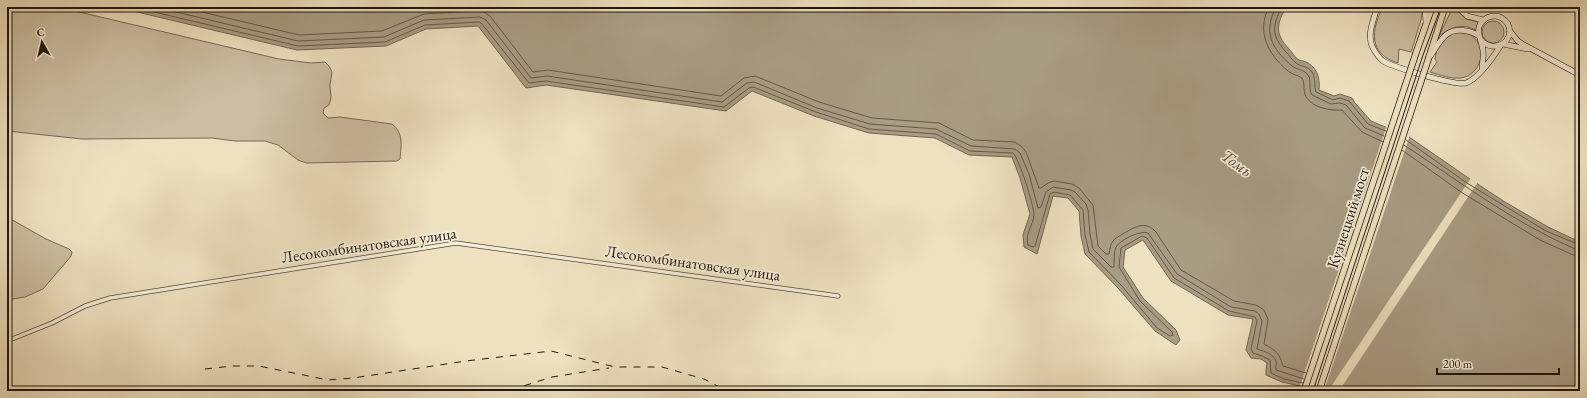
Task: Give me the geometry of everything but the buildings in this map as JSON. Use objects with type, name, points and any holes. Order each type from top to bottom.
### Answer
[{"type":"main road","points":[[1379,7],[1370,33],[1371,43],[1378,56],[1384,61],[1456,83],[1463,83],[1471,80],[1482,70],[1507,39],[1509,30]]},
{"type":"main road","points":[[1425,7],[1426,22]]},
{"type":"main road","name":"Кузнецкий мост","points":[[1304,391],[1432,7]]},
{"type":"main road","name":"Кузнецкий мост","points":[[1319,391],[1445,7]]},
{"type":"main road","points":[[1458,7],[1467,16],[1483,20]]},
{"type":"main road","points":[[1482,70],[1483,55],[1479,28],[1483,20],[1490,16],[1499,17],[1506,22],[1509,30],[1518,41],[1537,53],[1580,75]]},
{"type":"main road","points":[[1429,57],[1445,35],[1462,30],[1474,33],[1490,46],[1502,44],[1516,45],[1537,53]]},
{"type":"street","name":"Лесокомбинатовская улица","points":[[7,341],[52,323],[85,306],[110,298],[452,243],[557,256],[838,296]]},
{"type":"shaded area","points":[[7,7],[58,7],[279,59],[311,63],[325,62],[332,72],[330,85],[331,98],[329,105],[324,108],[323,113],[328,118],[340,117],[392,124],[398,131],[401,140],[400,159],[397,161],[306,163],[298,160],[278,145],[265,141],[235,141],[212,138],[82,139],[7,131]]},
{"type":"shaded area","points":[[1383,7],[1423,7],[1421,20],[1411,52],[1399,49],[1398,63],[1381,54],[1375,40],[1376,24]]},
{"type":"shaded area","points":[[1453,7],[1466,19],[1479,22],[1476,30],[1461,26],[1452,28],[1439,36]]},
{"type":"shaded area","points":[[1489,21],[1497,21],[1504,28],[1504,36],[1497,43],[1489,43],[1482,36],[1482,28]]},
{"type":"shaded area","points":[[1459,32],[1470,34],[1477,40],[1480,46],[1480,60],[1474,72],[1468,76],[1457,78],[1430,72],[1437,62],[1435,59],[1436,53],[1441,40],[1448,35]]},
{"type":"shaded area","points":[[7,217],[46,239],[69,249],[72,252],[71,256],[43,289],[25,297],[7,300]]},
{"type":"water","name":"Томь","points":[[116,7],[1286,7],[1279,24],[1279,33],[1284,43],[1296,58],[1307,62],[1314,68],[1319,78],[1319,90],[1334,96],[1340,94],[1352,98],[1371,121],[1409,137],[1505,202],[1548,227],[1580,242],[1580,391],[1322,391],[1282,382],[1266,375],[1267,363],[1261,359],[1251,358],[1246,350],[1253,319],[1228,315],[1171,281],[1143,240],[1125,250],[1123,267],[1143,298],[1176,330],[1180,340],[1176,345],[1155,331],[1118,288],[1085,254],[1081,236],[1079,211],[1068,198],[1053,196],[1037,254],[1024,247],[1023,235],[1030,214],[1020,178],[1012,157],[969,155],[935,138],[869,133],[814,116],[752,91],[726,111],[546,85],[526,88],[478,26],[426,29],[386,46],[297,50]]},
{"type":"pier","points":[[1387,125],[1410,135],[1324,391],[1299,389]]},
{"type":"pier","points":[[1471,178],[1478,182],[1339,391],[1328,391]]},
{"type":"tram line","points":[[1313,391],[1423,55],[1441,7]]},
{"type":"railway","points":[[205,369],[232,366],[259,366],[328,380],[353,378],[466,361],[551,351],[615,367],[662,367],[704,379],[727,391]]},
{"type":"railway","points":[[497,391],[517,388],[552,377],[609,368]]}]
